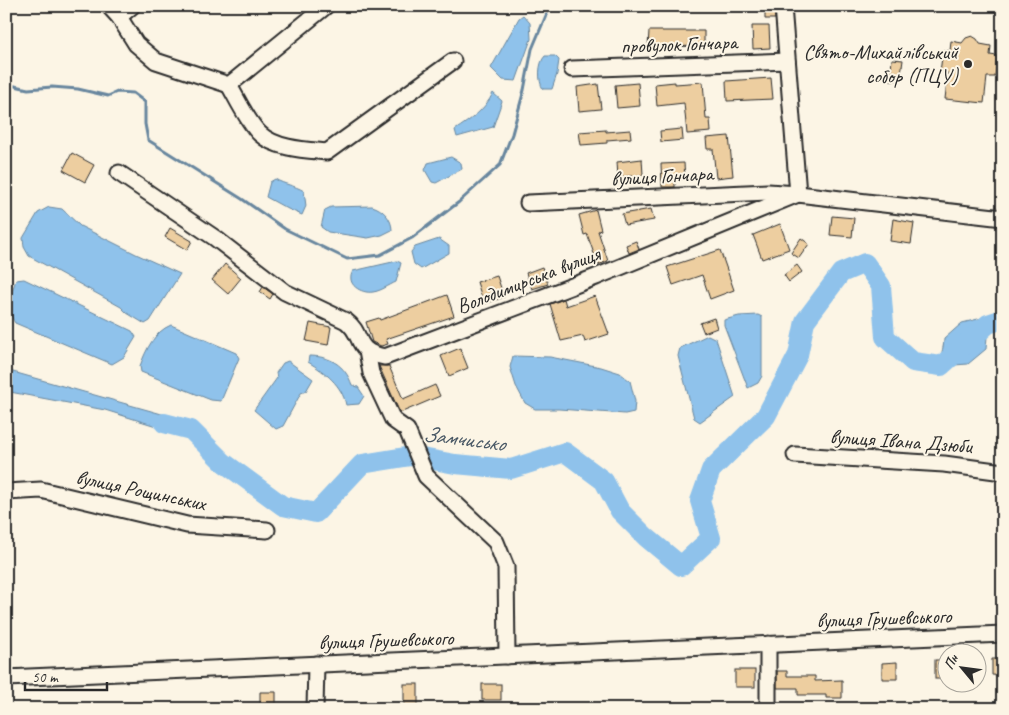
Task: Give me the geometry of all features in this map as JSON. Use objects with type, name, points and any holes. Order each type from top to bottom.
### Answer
[{"type":"street","points":[[132,6],[114,12],[136,44],[156,61],[229,85],[260,135],[282,146],[302,150],[327,152],[452,60]]},
{"type":"street","points":[[229,85],[326,6]]},
{"type":"street","points":[[783,6],[798,194]]},
{"type":"street","name":"провулок Гончара","points":[[572,69],[787,61]]},
{"type":"street","points":[[120,173],[216,238],[285,292],[350,324],[357,338],[367,351],[371,373],[393,420],[407,430],[426,476],[496,542],[506,567],[506,656]]},
{"type":"street","name":"вулиця Гончара","points":[[528,203],[768,192],[798,194]]},
{"type":"street","name":"Володимирська вулиця","points":[[367,351],[386,357],[596,277],[798,194],[1003,218]]},
{"type":"street","name":"вулиця Івана Дзюби","points":[[795,455],[944,464],[1003,472]]},
{"type":"street","name":"вулиця Рощинських","points":[[6,492],[41,490],[187,525],[267,530]]},
{"type":"street","name":"вулиця Грушевського","points":[[6,678],[1003,634]]},
{"type":"street","points":[[768,644],[768,709]]},
{"type":"street","points":[[315,709],[316,664]]},
{"type":"water","points":[[523,15],[530,23],[531,39],[516,81],[503,80],[491,68],[519,18]]},
{"type":"water","points":[[545,56],[555,56],[559,60],[552,89],[543,89],[540,81],[540,67]]},
{"type":"water","points":[[493,93],[502,101],[493,127],[457,137],[455,130],[481,110]]},
{"type":"water","points":[[451,157],[461,163],[462,169],[436,183],[432,182],[425,170],[428,163]]},
{"type":"water","points":[[275,179],[304,191],[306,206],[302,215],[266,197],[270,182]]},
{"type":"water","points":[[372,206],[380,209],[386,215],[392,230],[382,235],[368,238],[328,232],[321,227],[325,210],[331,207]]},
{"type":"water","points":[[49,207],[62,209],[80,226],[180,274],[150,321],[145,324],[121,307],[29,256],[24,247],[23,238],[38,213]]},
{"type":"water","points":[[439,239],[449,246],[449,253],[421,269],[414,264],[411,252],[415,247]]},
{"type":"water","points":[[397,261],[401,263],[396,282],[385,288],[368,292],[359,290],[351,280],[353,271]]},
{"type":"water","points":[[24,279],[132,331],[136,337],[124,357],[112,364],[15,323],[10,307],[11,296],[16,280]]},
{"type":"water","points":[[758,315],[762,317],[762,376],[758,383],[748,388],[724,325],[724,320],[739,316]]},
{"type":"water","points":[[986,317],[988,324],[986,349],[968,364],[941,366],[944,339],[962,323]]},
{"type":"water","points":[[171,325],[236,353],[239,358],[221,401],[211,400],[141,372],[140,366],[151,342],[160,332]]},
{"type":"water","points":[[708,335],[716,339],[735,397],[700,422],[694,418],[678,356],[680,348]]},
{"type":"water","points":[[309,356],[330,360],[341,367],[352,385],[358,387],[364,396],[359,404],[346,405],[337,385],[321,370],[308,362]]},
{"type":"water","points":[[513,356],[550,357],[601,367],[620,373],[630,381],[635,401],[634,412],[625,414],[535,409],[525,403],[516,386],[510,367]]},
{"type":"water","points":[[288,361],[313,379],[306,391],[301,393],[283,426],[276,429],[254,410],[277,378],[276,373],[283,363]]},
{"type":"water","points":[[6,370],[183,420],[191,430],[185,435],[105,410],[10,392],[6,390]]},
{"type":"building","points":[[765,8],[774,8],[775,19],[765,19]]},
{"type":"building","points":[[752,26],[769,26],[770,48],[753,49]]},
{"type":"building","points":[[649,31],[704,31],[704,46],[648,47]]},
{"type":"building","name":"Свято-Михайлівський собор (ПЦУ)","points":[[972,36],[980,44],[991,46],[990,55],[997,56],[995,77],[987,77],[984,103],[945,99],[948,73],[940,72],[943,50],[950,51],[951,41],[962,43],[966,38]]},
{"type":"building","points":[[892,59],[903,60],[900,81],[890,80]]},
{"type":"building","points":[[771,78],[773,99],[727,101],[726,81]]},
{"type":"building","points":[[675,82],[675,84],[703,82],[706,119],[710,119],[711,132],[687,134],[684,103],[657,106],[655,84]]},
{"type":"building","points":[[638,83],[640,106],[617,108],[615,85]]},
{"type":"building","points":[[598,84],[601,109],[579,111],[577,87]]},
{"type":"building","points":[[682,129],[683,140],[661,142],[660,131]]},
{"type":"building","points":[[606,130],[606,132],[630,130],[631,138],[607,140],[607,143],[581,145],[579,132]]},
{"type":"building","points":[[729,136],[733,176],[716,178],[713,149],[707,149],[706,138]]},
{"type":"building","points":[[72,153],[94,165],[85,182],[63,170]]},
{"type":"building","points":[[642,159],[643,175],[618,177],[617,162]]},
{"type":"building","points":[[684,163],[685,179],[675,179],[675,187],[662,187],[661,164]]},
{"type":"building","points":[[651,209],[654,220],[625,225],[622,214]]},
{"type":"building","points":[[596,210],[601,230],[598,231],[608,261],[598,265],[587,234],[584,235],[579,215]]},
{"type":"building","points":[[832,216],[854,218],[852,237],[830,235]]},
{"type":"building","points":[[893,219],[914,223],[911,244],[890,241]]},
{"type":"building","points":[[780,224],[789,249],[762,259],[753,235]]},
{"type":"building","points":[[170,228],[192,241],[187,250],[165,237]]},
{"type":"building","points":[[801,238],[809,244],[799,258],[791,253]]},
{"type":"building","points":[[636,241],[639,249],[629,253],[626,245]]},
{"type":"building","points":[[720,250],[734,290],[710,299],[702,275],[673,285],[667,267]]},
{"type":"building","points":[[225,264],[241,278],[228,294],[212,280]]},
{"type":"building","points":[[797,265],[802,272],[789,282],[784,275]]},
{"type":"building","points":[[542,267],[548,284],[532,289],[526,273]]},
{"type":"building","points":[[497,276],[504,297],[484,304],[477,282]]},
{"type":"building","points":[[263,287],[273,294],[270,299],[260,292]]},
{"type":"building","points":[[447,295],[454,316],[386,339],[388,344],[381,346],[372,342],[366,322],[379,318],[380,320]]},
{"type":"building","points":[[595,296],[609,334],[585,342],[583,336],[561,341],[550,304],[564,299],[566,306]]},
{"type":"building","points":[[714,318],[717,328],[704,333],[700,323]]},
{"type":"building","points":[[310,323],[331,327],[328,345],[306,341]]},
{"type":"building","points":[[460,348],[468,368],[449,376],[441,356]]},
{"type":"building","points":[[379,366],[389,366],[403,399],[435,385],[440,396],[400,413]]},
{"type":"building","points":[[992,659],[1003,659],[1003,676],[992,675]]},
{"type":"building","points":[[935,660],[936,660],[936,679]]},
{"type":"building","points":[[897,662],[897,679],[882,679],[882,663]]},
{"type":"building","points":[[735,670],[755,670],[755,687],[735,687]]},
{"type":"building","points":[[777,671],[787,671],[787,676],[815,676],[815,681],[842,680],[842,698],[826,698],[826,695],[798,695],[798,688],[777,688]]},
{"type":"building","points":[[404,684],[418,684],[418,705],[404,705]]},
{"type":"building","points":[[482,684],[501,684],[501,700],[482,700]]},
{"type":"building","points":[[260,692],[276,692],[276,709],[265,709],[265,706],[260,706]]},
{"type":"waterway","points":[[6,84],[28,89],[52,87],[78,89],[108,96],[117,92],[133,93],[145,102],[145,124],[148,140],[242,199],[285,229],[347,259],[380,255],[412,238],[459,202],[500,165],[512,134],[524,90],[532,49],[550,6]]},
{"type":"waterway","name":"Замчисько","points":[[164,423],[191,430],[223,462],[283,506],[316,513],[362,464],[411,456],[455,464],[511,469],[565,452],[604,481],[620,511],[646,537],[681,566],[711,538],[700,501],[711,470],[766,416],[798,355],[805,321],[841,273],[865,263],[881,286],[885,337],[913,362],[941,366],[988,324],[1003,319]]},
{"type":"place","name":"Свято-Михайлівський собор (ПЦУ)","points":[[968,64]]}]
